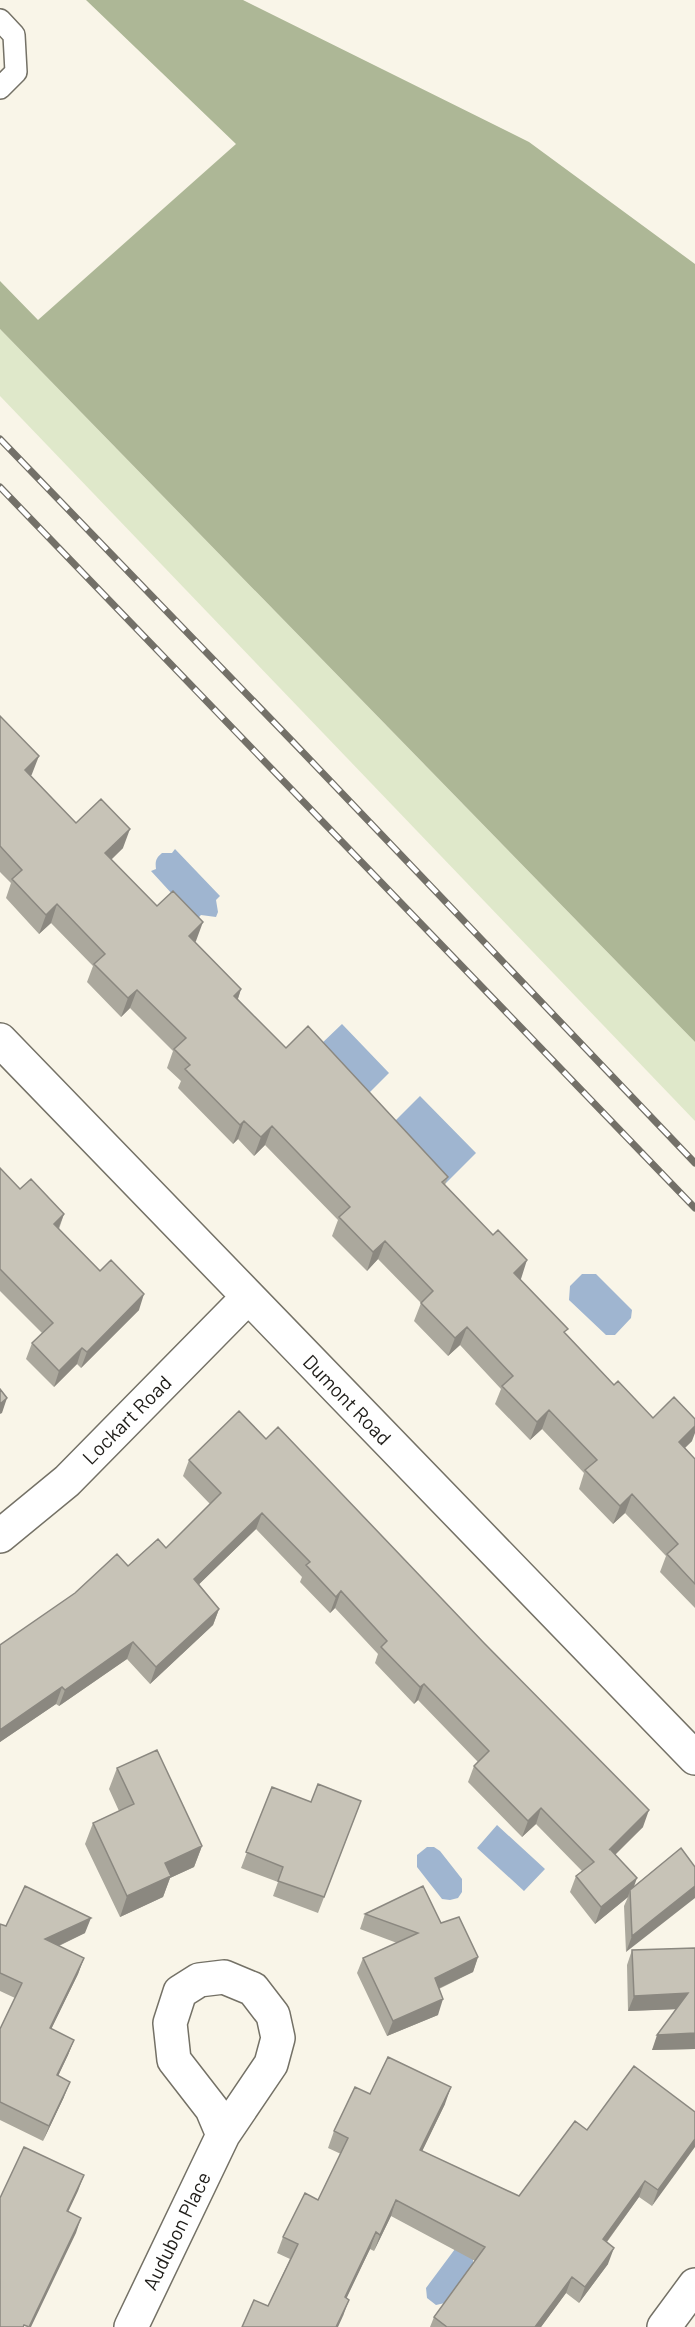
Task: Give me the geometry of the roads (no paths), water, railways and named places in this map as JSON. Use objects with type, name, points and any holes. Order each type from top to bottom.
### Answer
[{"type":"street","name":"Dumont Road","points":[[0,1041],[695,1758]]},
{"type":"street","name":"Lockart Road","points":[[0,1536],[67,1481],[248,1297]]},
{"type":"street","name":"Audubon Place","points":[[131,2327],[224,2135]]},
{"type":"street","points":[[664,2327],[695,2285]]},
{"type":"lane","points":[[0,20],[14,35],[16,72],[0,88]]},
{"type":"water","points":[[175,849],[220,896],[216,900],[218,912],[216,917],[201,915],[196,920],[151,871],[156,869],[156,860],[162,853],[172,853]]},
{"type":"water","points":[[342,1024],[389,1073],[367,1095],[319,1046]]},
{"type":"water","points":[[420,1096],[476,1153],[446,1183],[390,1126]]},
{"type":"water","points":[[582,1274],[596,1274],[632,1310],[631,1318],[615,1335],[606,1335],[569,1300],[570,1286]]},
{"type":"water","points":[[497,1825],[545,1869],[524,1891],[477,1848]]},
{"type":"water","points":[[427,1847],[434,1847],[440,1851],[462,1879],[462,1892],[458,1898],[442,1899],[417,1867],[417,1855]]},
{"type":"water","points":[[455,2249],[473,2256],[473,2263],[445,2303],[436,2305],[427,2298],[426,2288]]},
{"type":"railway","points":[[0,439],[695,1163]]},
{"type":"railway","points":[[0,487],[695,1208]]}]
